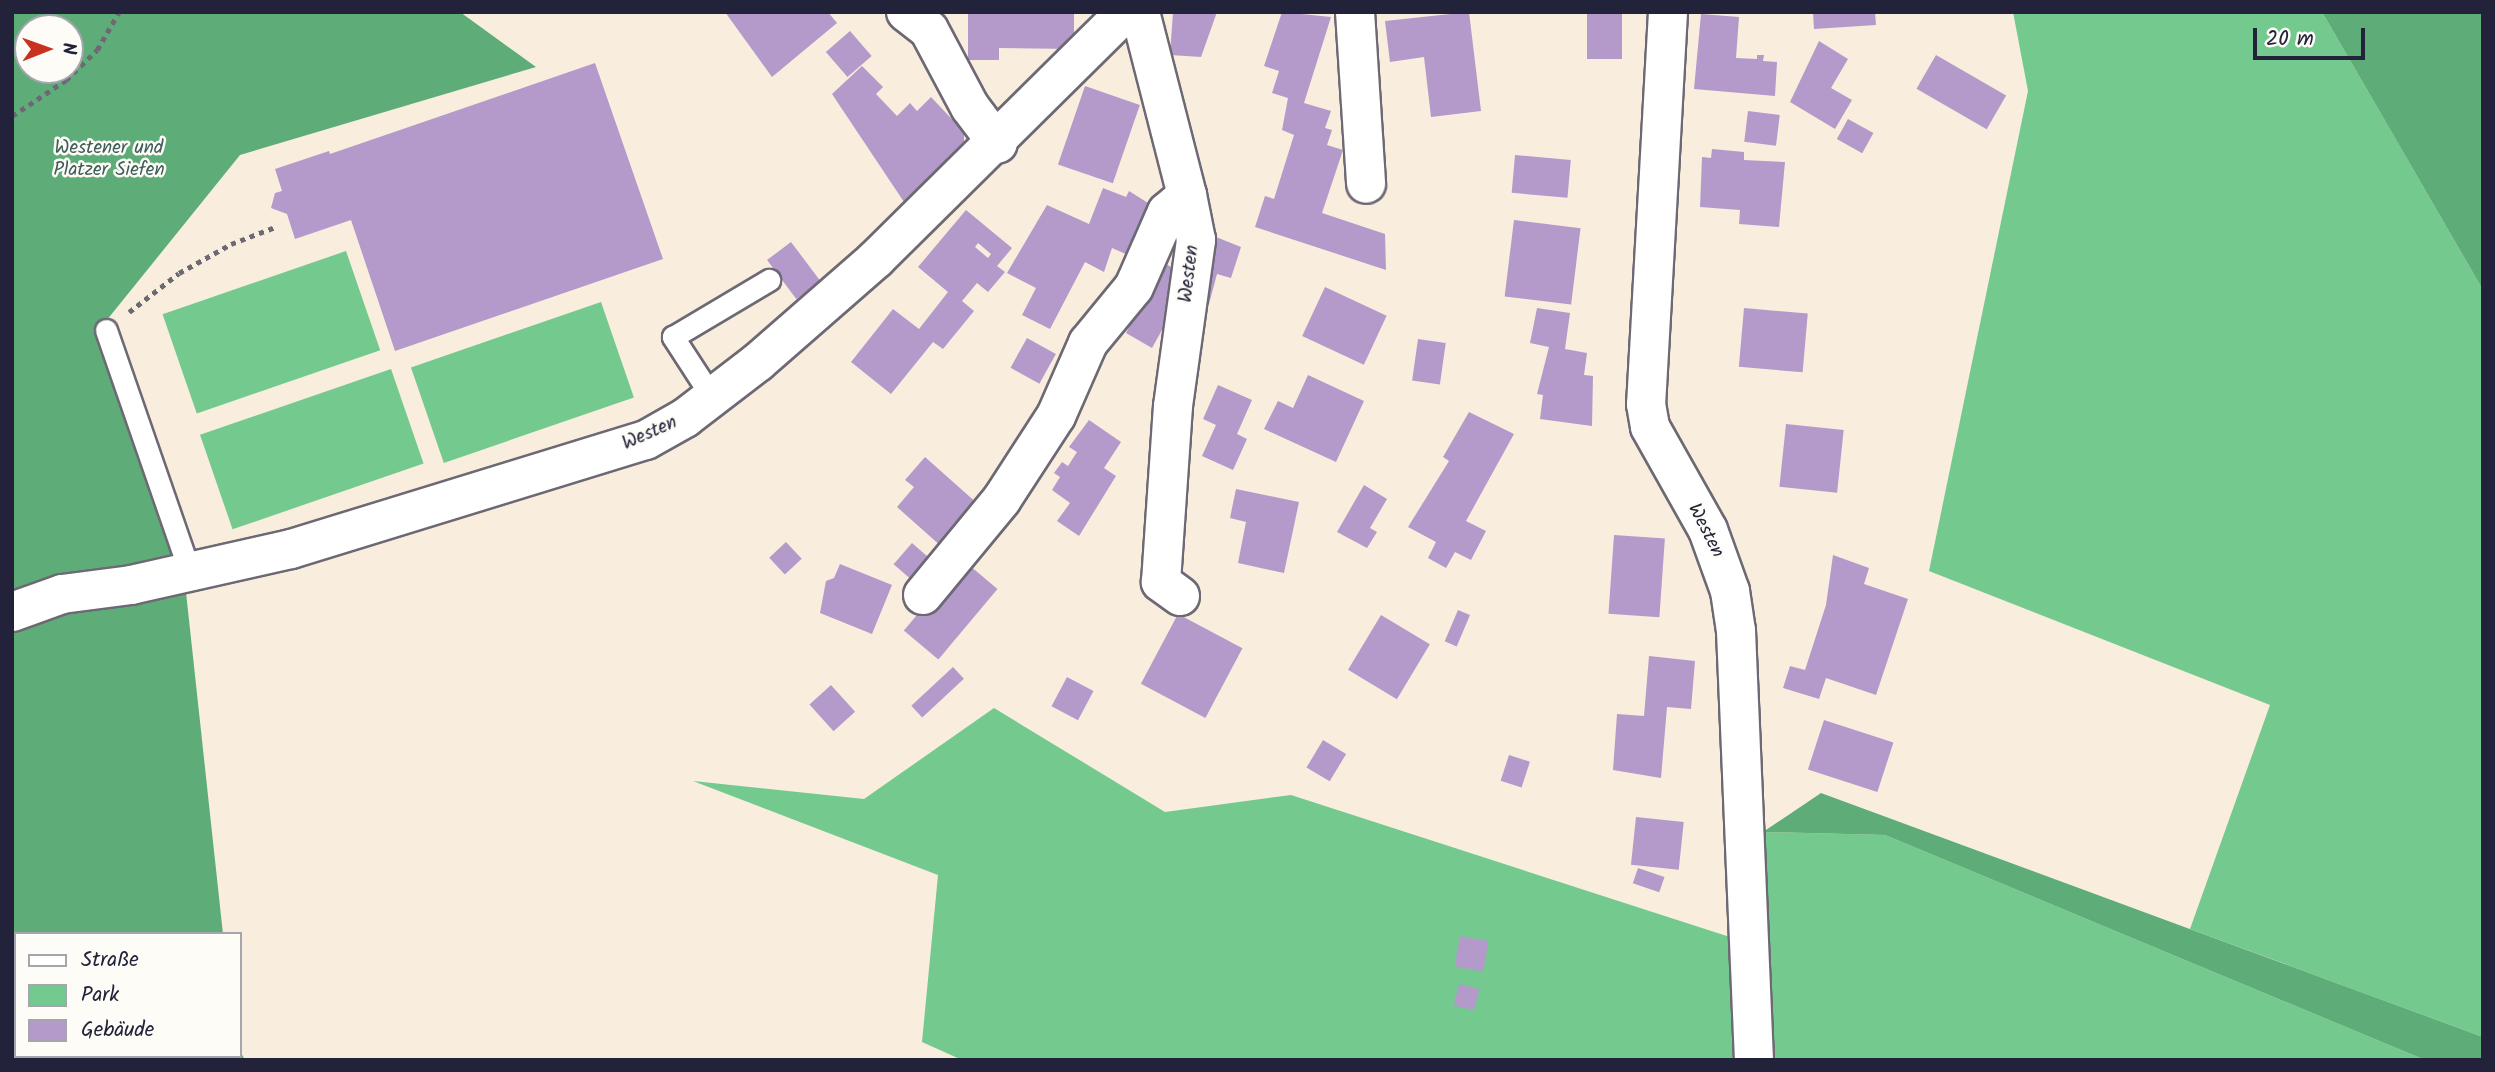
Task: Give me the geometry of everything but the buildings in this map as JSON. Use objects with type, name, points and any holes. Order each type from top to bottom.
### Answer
[{"type":"street","points":[[906,12],[929,30],[970,107],[998,144]]},
{"type":"street","name":"Westen","points":[[12,612],[62,594],[203,570],[292,550],[646,440],[712,397],[876,259],[998,144],[1126,12]]},
{"type":"street","name":"Westen","points":[[1140,12],[1196,240],[1173,406],[1161,582],[1180,596]]},
{"type":"street","points":[[1355,12],[1366,184]]},
{"type":"street","name":"Westen","points":[[1668,12],[1646,404],[1650,427],[1708,530],[1730,591],[1736,631],[1754,1060]]},
{"type":"street","name":"Westen","points":[[923,595],[1002,499],[1056,416],[1088,343],[1134,287],[1167,212],[1187,195]]},
{"type":"street","points":[[12,1053],[14,1060]]},
{"type":"lane","points":[[712,397],[673,337],[769,280]]},
{"type":"lane","points":[[106,330],[203,570]]},
{"type":"path","points":[[12,116],[66,80],[97,50],[119,12]]},
{"type":"path","points":[[106,330],[179,273],[231,244],[275,227]]},
{"type":"green space","name":"Westener und Platzer Siefen","points":[[12,12],[460,12],[536,67],[240,155],[98,331],[185,583],[223,932],[14,932],[14,1058],[242,1058],[242,1055],[245,1060],[12,1060]]},
{"type":"green space","points":[[2013,12],[2322,12],[2483,290],[2483,1037],[2190,929],[2270,705],[1929,571],[2028,91]]},
{"type":"green space","points":[[2322,12],[2483,12],[2483,290]]},
{"type":"green space","points":[[346,251],[380,350],[197,413],[163,314]]},
{"type":"green space","points":[[601,302],[634,397],[444,463],[411,367]]},
{"type":"green space","points":[[391,369],[424,464],[233,529],[200,435]]},
{"type":"green space","points":[[994,708],[1165,812],[1291,795],[1767,949],[1763,832],[1885,835],[2425,1060],[962,1060],[922,1042],[938,875],[693,781],[864,799]]},
{"type":"green space","points":[[1821,793],[2483,1037],[2483,1060],[2425,1060],[1885,835],[1763,832]]}]
